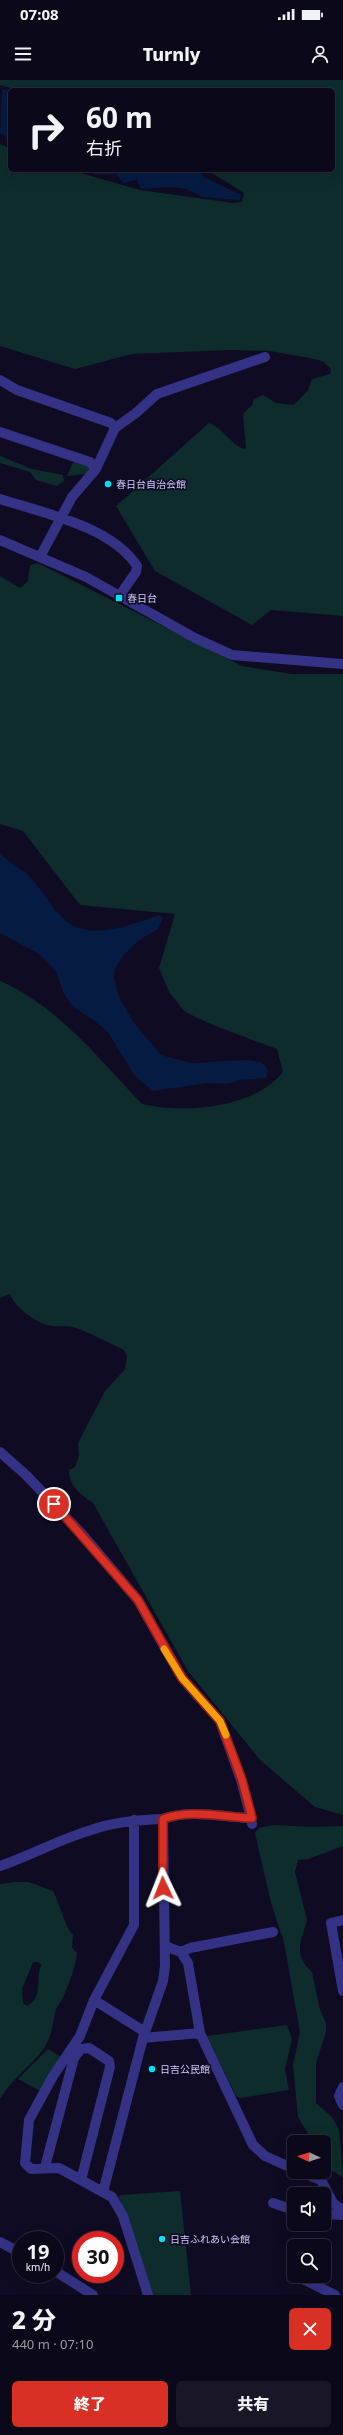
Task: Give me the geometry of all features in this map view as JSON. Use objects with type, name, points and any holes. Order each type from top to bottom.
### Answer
[{"type":"street","points":[[40,557],[60,518],[78,488],[96,469],[115,428],[157,394],[264,357]]},
{"type":"street","points":[[0,380],[17,390],[110,423],[115,428]]},
{"type":"street","points":[[0,432],[90,462],[96,469]]},
{"type":"street","points":[[0,499],[60,518],[88,529],[119,546],[134,562],[136,572],[120,595]]},
{"type":"street","points":[[0,540],[40,557],[120,595],[195,638],[232,655],[343,664]]},
{"type":"street","points":[[0,1452],[26,1475],[82,1534],[138,1600],[182,1678],[220,1721],[242,1780],[252,1822],[190,1814],[171,1816],[163,1819],[134,1820],[87,1831],[22,1859],[0,1866]]},
{"type":"street","points":[[103,2192],[144,2035],[163,1981],[165,1946],[163,1819]]},
{"type":"street","points":[[134,1820],[134,1925],[94,2000],[80,2036],[53,2076],[28,2124],[26,2166],[31,2169],[45,2167],[58,2168],[112,2197],[122,2216],[148,2295]]},
{"type":"street","points":[[343,1920],[331,1923],[339,1948],[343,1991]]},
{"type":"street","points":[[182,1952],[190,1948],[273,1932]]},
{"type":"street","points":[[165,1946],[182,1952],[188,1963],[200,2033],[253,2145],[265,2156],[287,2166]]},
{"type":"street","points":[[94,2000],[144,2035],[200,2033]]},
{"type":"street","points":[[45,2167],[74,2058],[81,2049],[89,2048],[109,2061],[110,2067],[81,2180]]},
{"type":"street","points":[[343,2087],[339,2096],[343,2106]]},
{"type":"street","points":[[318,2179],[320,2180],[333,2203],[343,2210]]},
{"type":"street","points":[[273,2203],[287,2208]]},
{"type":"street","points":[[331,2214],[343,2215]]},
{"type":"street","points":[[0,2242],[12,2248]]},
{"type":"street","points":[[64,2277],[93,2295]]},
{"type":"street","points":[[311,2283],[335,2295]]},
{"type":"green space","points":[[0,80],[343,80],[343,616],[271,610],[252,625],[155,571],[116,506],[209,423],[219,429],[238,446],[243,449],[246,448],[243,414],[252,405],[254,399],[263,395],[276,403],[294,405],[308,390],[312,379],[330,374],[331,369],[324,362],[270,351],[229,350],[132,354],[75,369],[0,346],[0,144],[8,147],[8,172],[77,172],[140,190],[233,203],[242,202],[244,193],[210,172],[335,172],[335,88],[10,88],[0,85]]},
{"type":"green space","points":[[0,456],[32,469],[63,475],[64,481],[57,486],[36,480],[30,472],[0,463]]},
{"type":"green space","points":[[74,460],[89,466],[91,470],[86,474],[67,476]]},
{"type":"green space","points":[[38,563],[242,666],[292,674],[343,674],[343,1815],[315,1807],[260,1760],[188,1671],[93,1503],[76,1489],[71,1481],[69,1470],[75,1467],[79,1456],[78,1443],[105,1391],[125,1369],[127,1356],[124,1350],[75,1328],[46,1325],[21,1310],[10,1294],[0,1298],[0,981],[41,1004],[59,1019],[77,1035],[142,1104],[159,1107],[198,1108],[237,1101],[255,1094],[271,1084],[283,1072],[277,1049],[213,1025],[185,1012],[169,992],[159,968],[175,914],[80,905],[23,831],[0,824],[0,576],[20,588],[28,581],[30,565]]},
{"type":"green space","points":[[273,1825],[314,1827],[343,1826],[343,1846],[309,1859],[298,1860],[295,1872],[307,1920],[300,1944],[300,1954],[305,1965],[312,1972],[320,2010],[326,2023],[326,2032],[316,2063],[316,2103],[332,2117],[339,2130],[343,2177],[331,2170],[331,2135],[309,2135],[298,2117],[293,2065],[300,2032],[283,1937],[271,1903],[255,1833],[259,1828]]},
{"type":"green space","points":[[29,1882],[53,1891],[67,1927],[73,1935],[72,1948],[77,1953],[72,1975],[57,2007],[46,2044],[39,2055],[11,2084],[0,2099],[0,1884]],"holes":[[[33,1962],[39,1962],[41,1965],[39,1970],[36,1998],[27,2006],[23,2003],[22,1989]]]},
{"type":"green space","points":[[287,2025],[292,2039],[285,2069],[289,2090],[240,2098],[236,2096],[207,2036]]},
{"type":"green space","points":[[48,2049],[61,2057],[40,2091],[18,2079]]},
{"type":"green space","points":[[180,2191],[191,2295],[150,2295],[119,2197],[120,2195]]},
{"type":"water","points":[[2,89],[8,90],[8,139],[0,133]]},
{"type":"water","points":[[88,172],[201,172],[204,177],[241,195],[240,200],[203,197],[186,189],[171,187],[141,189],[137,180],[123,183],[116,174],[94,174]]},
{"type":"water","points":[[0,854],[27,874],[57,912],[69,923],[79,928],[90,930],[114,929],[159,915],[163,918],[158,929],[138,941],[123,956],[115,969],[114,978],[119,997],[134,1023],[161,1055],[191,1063],[246,1060],[261,1062],[268,1070],[266,1078],[240,1080],[228,1084],[207,1083],[153,1091],[134,1075],[108,1032],[73,1007],[64,994],[56,971],[39,954],[0,933]]},
{"type":"slow traffic","points":[[164,1649],[182,1678],[220,1721],[226,1735]]},
{"type":"place","name":"春日台自治会館","points":[[108,484]]},
{"type":"place","name":"春日台","points":[[119,598]]},
{"type":"place","name":"日吉公民館","points":[[152,2069]]},
{"type":"place","name":"日吉ふれあい会館","points":[[162,2239]]},
{"type":"route","points":[[54,1504],[82,1534],[115,1576],[138,1600],[165,1651],[182,1678],[220,1721],[242,1780],[252,1818],[190,1814],[171,1816],[163,1819],[163,1888]]}]
